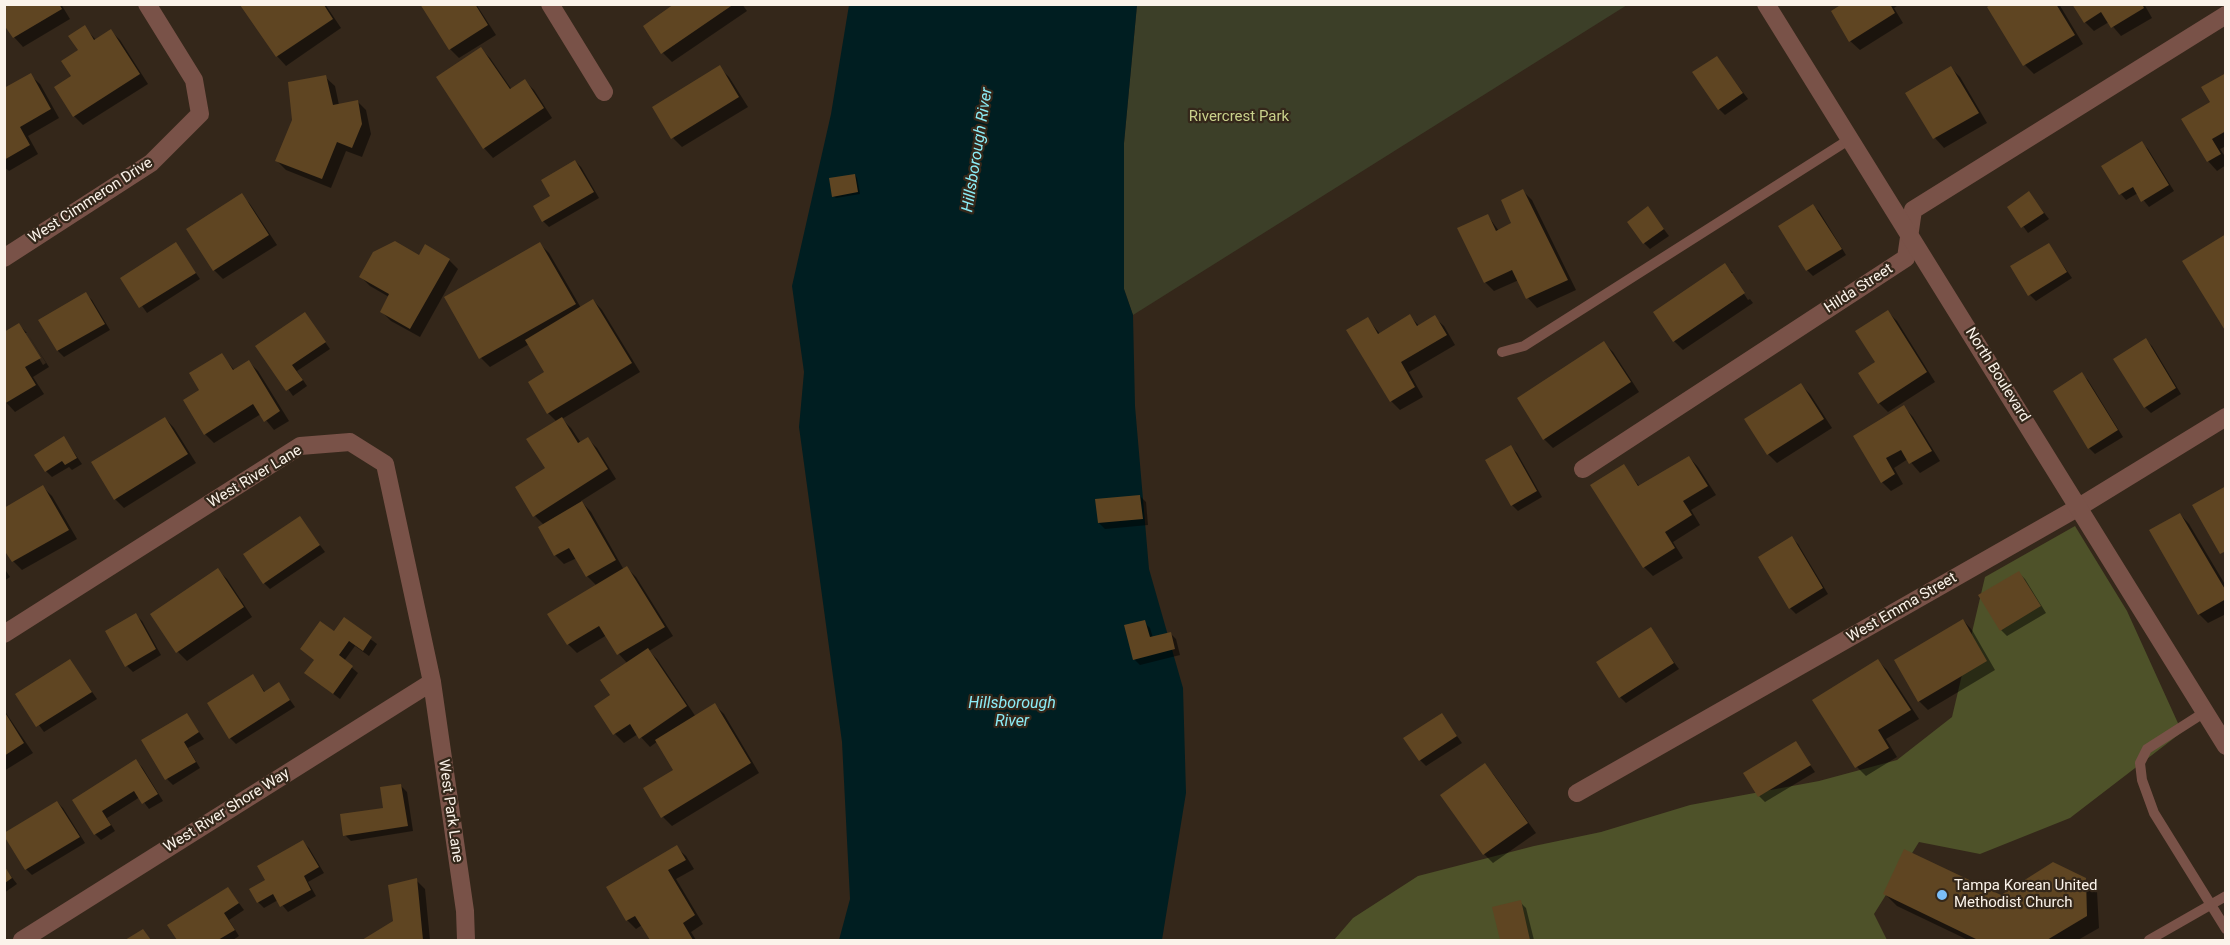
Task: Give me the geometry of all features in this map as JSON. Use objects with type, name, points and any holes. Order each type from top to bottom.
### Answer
[{"type":"street","name":"West Cimmeron Drive","points":[[4,258],[152,163],[200,114],[194,80],[147,4]]},
{"type":"street","points":[[550,4],[604,92]]},
{"type":"street","name":"North Boulevard","points":[[1766,4],[2226,746]]},
{"type":"street","name":"Hilda Street","points":[[1583,469],[1906,258],[1913,210],[2226,15]]},
{"type":"street","name":"West Emma Street","points":[[1576,793],[2079,507],[2226,417]]},
{"type":"street","name":"West River Lane","points":[[4,634],[300,446],[350,442],[385,464],[432,682]]},
{"type":"street","name":"West River Shore Way","points":[[22,940],[432,682]]},
{"type":"street","name":"West Park Lane","points":[[432,682],[465,911],[466,940]]},
{"type":"lane","points":[[1502,352],[1524,346],[1850,139]]},
{"type":"lane","points":[[2205,712],[2147,749],[2140,763],[2142,780],[2154,813],[2226,929]]},
{"type":"lane","points":[[2149,940],[2226,896]]},
{"type":"green space","name":"Rivercrest Park","points":[[1137,5],[1627,5],[1133,315],[1124,289],[1124,143]]},
{"type":"green space","points":[[2075,526],[2127,611],[2182,732],[2070,818],[1980,854],[1919,842],[1874,914],[1887,940],[1334,940],[1353,918],[1418,876],[1534,846],[1601,832],[1690,805],[1819,781],[1897,760],[1952,717],[1985,577]]},
{"type":"water","name":"Hillsborough River","points":[[849,5],[1137,5],[1124,143],[1124,289],[1133,315],[1135,406],[1149,569],[1183,688],[1186,793],[1162,940],[839,940],[850,899],[842,742],[799,427],[804,372],[792,286],[831,114]]},
{"type":"building","points":[[4,4],[59,4],[62,9],[13,38],[4,25]]},
{"type":"building","points":[[420,4],[475,4],[488,25],[449,50]]},
{"type":"building","points":[[674,4],[734,4],[661,54],[643,26]]},
{"type":"building","points":[[1842,4],[1890,4],[1895,13],[1849,42],[1831,11]]},
{"type":"building","points":[[1991,4],[2056,4],[2075,35],[2023,66],[1987,7]]},
{"type":"building","points":[[2072,4],[2142,4],[2144,8],[2111,28],[2101,12],[2084,23]]},
{"type":"building","points":[[240,5],[324,5],[333,19],[276,57]]},
{"type":"building","points":[[85,25],[94,40],[111,29],[140,74],[73,117],[54,87],[71,76],[61,61],[78,50],[68,36]]},
{"type":"building","points":[[481,47],[510,89],[525,79],[544,108],[483,149],[436,77]]},
{"type":"building","points":[[1717,56],[1743,93],[1718,110],[1692,72]]},
{"type":"building","points":[[720,65],[739,97],[671,139],[652,107]]},
{"type":"building","points":[[1951,66],[1979,113],[1933,139],[1905,93]]},
{"type":"building","points":[[31,73],[51,109],[20,127],[30,145],[4,160],[4,88]]},
{"type":"building","points":[[2226,73],[2226,131],[2212,139],[2221,154],[2207,162],[2181,119],[2210,102],[2201,87]]},
{"type":"building","points":[[326,75],[333,105],[358,100],[362,124],[352,148],[337,142],[322,179],[275,161],[292,120],[288,82]]},
{"type":"building","points":[[2142,141],[2169,185],[2141,202],[2133,187],[2119,195],[2101,166]]},
{"type":"building","points":[[575,160],[594,192],[542,222],[533,206],[550,196],[541,180]]},
{"type":"building","points":[[855,174],[858,192],[832,197],[829,178]]},
{"type":"building","points":[[1523,189],[1568,280],[1526,299],[1512,270],[1484,283],[1457,228],[1488,214],[1496,231],[1511,223],[1501,200]]},
{"type":"building","points":[[2029,191],[2044,213],[2021,228],[2007,207]]},
{"type":"building","points":[[242,193],[269,235],[213,271],[186,229]]},
{"type":"building","points":[[1813,204],[1842,249],[1806,271],[1778,226]]},
{"type":"building","points":[[1648,206],[1664,229],[1643,244],[1627,222]]},
{"type":"building","points":[[2226,234],[2226,332],[2182,261]]},
{"type":"building","points":[[395,241],[419,255],[425,244],[450,259],[410,329],[380,312],[389,294],[359,277],[373,252]]},
{"type":"building","points":[[176,242],[196,273],[139,308],[120,278]]},
{"type":"building","points":[[540,242],[576,304],[479,359],[444,297]]},
{"type":"building","points":[[2049,243],[2067,272],[2028,296],[2010,266]]},
{"type":"building","points":[[1725,263],[1745,293],[1673,342],[1653,312]]},
{"type":"building","points":[[86,292],[105,324],[57,351],[38,320]]},
{"type":"building","points":[[593,299],[632,363],[547,414],[528,382],[544,372],[525,340]]},
{"type":"building","points":[[1888,310],[1927,372],[1878,404],[1858,373],[1875,362],[1855,331]]},
{"type":"building","points":[[305,312],[326,342],[292,365],[303,380],[286,391],[255,346]]},
{"type":"building","points":[[1410,314],[1417,326],[1435,315],[1447,335],[1401,362],[1415,387],[1390,402],[1346,330],[1368,317],[1378,334]]},
{"type":"building","points":[[19,323],[41,358],[25,367],[36,385],[4,404],[4,332]]},
{"type":"building","points":[[2146,338],[2176,388],[2144,408],[2113,359]]},
{"type":"building","points":[[1604,341],[1631,382],[1543,440],[1517,398]]},
{"type":"building","points":[[222,353],[233,370],[249,360],[280,411],[264,422],[253,404],[204,435],[183,400],[199,390],[189,373]]},
{"type":"building","points":[[2082,372],[2118,430],[2088,449],[2053,391]]},
{"type":"building","points":[[1801,383],[1824,419],[1767,455],[1744,419]]},
{"type":"building","points":[[1904,405],[1932,451],[1909,464],[1901,450],[1886,458],[1895,474],[1881,483],[1853,436]]},
{"type":"building","points":[[165,417],[188,454],[114,500],[91,462]]},
{"type":"building","points":[[562,417],[578,443],[588,437],[608,469],[533,517],[515,487],[545,468],[526,439]]},
{"type":"building","points":[[64,436],[77,458],[65,465],[62,461],[45,472],[34,455]]},
{"type":"building","points":[[1511,445],[1537,491],[1511,506],[1485,460]]},
{"type":"building","points":[[1689,456],[1708,486],[1683,501],[1692,515],[1665,532],[1675,548],[1643,568],[1590,485],[1624,464],[1638,486]]},
{"type":"building","points":[[43,485],[69,530],[12,562],[4,550],[4,508]]},
{"type":"building","points":[[2226,486],[2226,551],[2220,554],[2192,505]]},
{"type":"building","points":[[1140,495],[1143,519],[1098,523],[1095,499]]},
{"type":"building","points":[[582,501],[616,560],[586,577],[569,548],[554,556],[538,527]]},
{"type":"building","points":[[2180,513],[2226,591],[2226,599],[2198,615],[2149,530]]},
{"type":"building","points":[[300,516],[320,545],[263,584],[243,554]]},
{"type":"building","points":[[1792,536],[1823,588],[1789,609],[1758,557]]},
{"type":"building","points":[[627,566],[665,627],[617,655],[599,626],[567,645],[547,614]]},
{"type":"building","points":[[218,568],[244,607],[176,653],[150,614]]},
{"type":"building","points":[[2019,571],[2041,606],[2000,631],[1978,595]]},
{"type":"building","points":[[136,613],[156,649],[125,667],[105,631]]},
{"type":"building","points":[[344,617],[372,637],[363,651],[349,641],[339,655],[353,666],[333,694],[304,673],[314,660],[300,649],[320,621],[334,631]]},
{"type":"building","points":[[1963,619],[1987,661],[1918,702],[1894,660]]},
{"type":"building","points":[[1145,620],[1150,637],[1171,632],[1175,649],[1133,660],[1124,625]]},
{"type":"building","points":[[1651,627],[1674,663],[1619,698],[1596,662]]},
{"type":"building","points":[[648,648],[687,706],[639,739],[630,724],[613,735],[594,706],[610,695],[600,680]]},
{"type":"building","points":[[70,659],[92,692],[36,727],[15,694]]},
{"type":"building","points":[[1878,659],[1911,710],[1878,730],[1889,748],[1855,768],[1812,700]]},
{"type":"building","points":[[253,674],[264,692],[279,682],[290,700],[229,739],[207,703]]},
{"type":"building","points":[[715,703],[751,763],[661,818],[643,788],[673,770],[655,740]]},
{"type":"building","points":[[4,711],[24,743],[4,756]]},
{"type":"building","points":[[187,713],[199,732],[184,742],[196,762],[165,780],[141,740]]},
{"type":"building","points":[[1442,713],[1457,736],[1419,761],[1403,738]]},
{"type":"building","points":[[1796,741],[1811,765],[1758,797],[1743,773]]},
{"type":"building","points":[[136,759],[158,794],[142,804],[134,791],[102,811],[111,825],[94,835],[72,800]]},
{"type":"building","points":[[1485,763],[1528,823],[1483,855],[1440,795]]},
{"type":"building","points":[[401,784],[408,826],[343,836],[340,814],[383,808],[380,787]]},
{"type":"building","points":[[57,801],[80,837],[25,870],[4,833]]},
{"type":"building","points":[[303,840],[319,867],[304,876],[311,890],[280,907],[273,894],[257,903],[249,889],[265,880],[257,866]]},
{"type":"building","points":[[677,845],[686,860],[668,870],[695,915],[683,923],[693,940],[650,940],[635,916],[626,921],[606,887]]},
{"type":"building","name":"Tampa Korean United Methodist Church","points":[[1904,849],[2001,895],[2053,862],[2086,878],[2087,916],[2047,940],[1978,940],[1883,894]]},
{"type":"building","points":[[5,867],[12,878],[5,883]]},
{"type":"building","points":[[417,878],[423,940],[362,940],[393,921],[388,885]]},
{"type":"building","points":[[228,887],[239,903],[224,913],[235,930],[218,940],[177,940],[167,925]]},
{"type":"building","points":[[1521,900],[1530,940],[1500,940],[1492,907]]},
{"type":"building","points":[[143,929],[151,940],[125,940]]},
{"type":"place","name":"Tampa Korean United Methodist Church","points":[[1942,895]]}]
